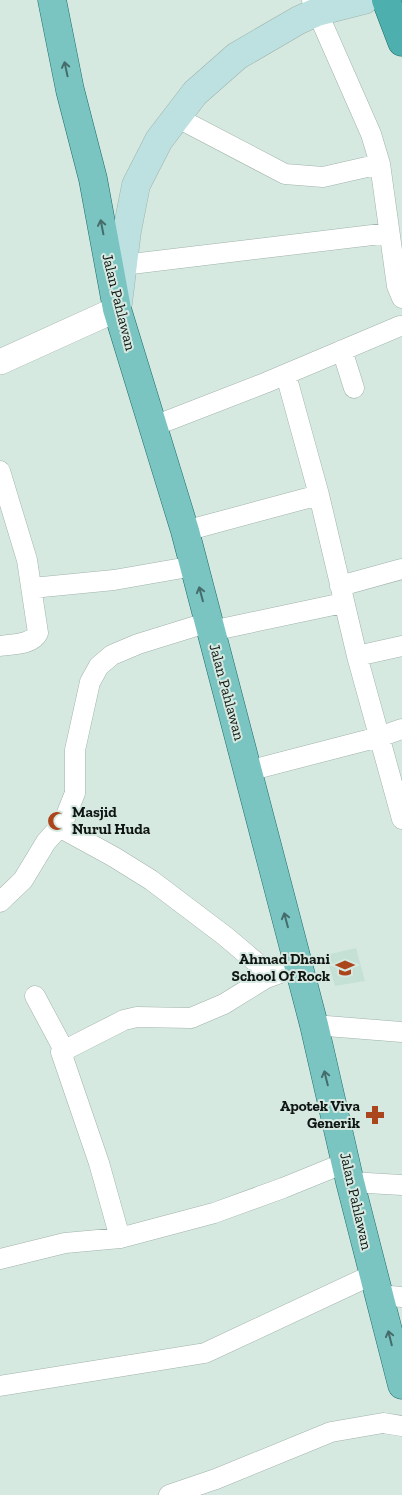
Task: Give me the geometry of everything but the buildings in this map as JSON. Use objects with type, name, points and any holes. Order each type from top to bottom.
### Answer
[{"type":"highway","points":[[386,0],[402,42]]},
{"type":"main road","name":"Jalan Pahlawan","points":[[52,0],[70,90],[93,179],[117,309],[185,531],[314,1025],[349,1172],[385,1289],[402,1385]]},
{"type":"main road","points":[[117,309],[136,185],[159,140],[195,93],[237,56],[299,20],[315,6],[364,0]]},
{"type":"main road","points":[[93,179],[105,192],[123,192],[136,185]]},
{"type":"street","points":[[315,6],[371,134],[380,164],[397,286],[402,298]]},
{"type":"street","points":[[176,117],[285,174],[322,176],[380,164]]},
{"type":"street","points":[[123,265],[390,233]]},
{"type":"street","points":[[0,362],[117,309]]},
{"type":"street","points":[[154,426],[286,374],[400,326]]},
{"type":"street","points":[[342,350],[354,388]]},
{"type":"street","points":[[286,374],[319,495],[357,656],[402,819]]},
{"type":"street","points":[[0,471],[27,560],[38,633],[36,638],[30,641],[0,646]]},
{"type":"street","points":[[185,531],[319,495]]},
{"type":"street","points":[[32,588],[114,580],[194,566]]},
{"type":"street","points":[[0,902],[23,880],[46,842],[61,828],[75,793],[75,750],[90,682],[100,666],[112,655],[138,644],[342,594],[402,570]]},
{"type":"street","points":[[357,656],[402,646]]},
{"type":"street","points":[[248,771],[379,737],[402,729]]},
{"type":"street","points":[[61,828],[114,857],[158,886],[226,936],[257,962],[266,978]]},
{"type":"street","points":[[120,1238],[99,1163],[60,1052],[65,1052],[69,1047],[124,1020],[138,1017],[191,1018],[224,1004],[266,978],[280,973],[297,961]]},
{"type":"street","points":[[35,996],[65,1052]]},
{"type":"street","points":[[314,1025],[402,1032]]},
{"type":"street","points":[[0,1258],[65,1243],[120,1238],[214,1213],[283,1188],[349,1172],[402,1185]]},
{"type":"street","points":[[0,1386],[205,1353],[385,1289]]},
{"type":"street","points":[[169,1495],[216,1479],[331,1432],[383,1423],[402,1426]]},
{"type":"shaded area","name":"Ahmad Dhani School Of Rock","points":[[356,948],[365,981],[335,986],[326,955]]},
{"type":"place","name":"Masjid Nurul Huda","points":[[57,821]]},
{"type":"place","name":"Ahmad Dhani School Of Rock","points":[[345,968]]},
{"type":"place","name":"Apotek Viva Generik","points":[[375,1115]]}]
